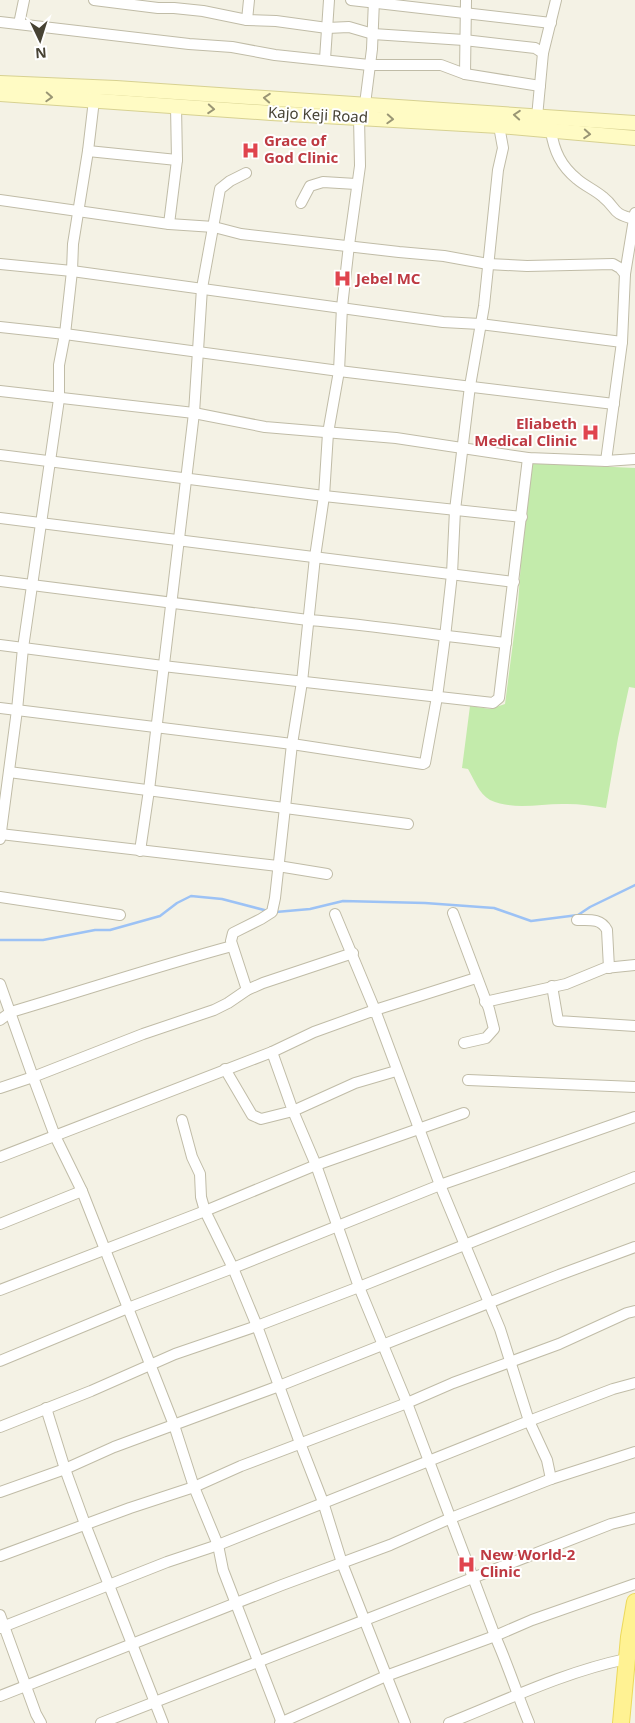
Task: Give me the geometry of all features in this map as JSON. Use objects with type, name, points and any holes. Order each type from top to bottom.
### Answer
[{"type":"main road","name":"Kajo Keji Road","points":[[0,83],[92,93],[176,106],[499,126],[635,138]]},
{"type":"main road","name":"Kajo Keji Road","points":[[0,94],[92,93],[365,104],[635,124]]},
{"type":"main road","points":[[621,1723],[626,1659],[634,1619],[635,1602]]},
{"type":"street","points":[[19,24],[24,0]]},
{"type":"street","points":[[94,0],[159,4],[247,20],[276,21],[327,28],[349,27],[373,34],[464,40],[535,48],[543,53]]},
{"type":"street","points":[[247,20],[249,0]]},
{"type":"street","points":[[325,59],[329,0]]},
{"type":"street","points":[[351,0],[373,1],[551,23]]},
{"type":"street","points":[[465,74],[466,0]]},
{"type":"street","points":[[537,117],[543,53],[556,0]]},
{"type":"street","points":[[365,104],[373,34],[373,1]]},
{"type":"street","points":[[0,22],[189,44],[232,47],[274,55],[369,65],[441,65],[465,74],[540,86]]},
{"type":"street","points":[[92,93],[88,152],[73,244],[65,334],[59,366],[59,399],[23,648],[17,710],[0,836],[278,866],[327,874]]},
{"type":"street","points":[[169,224],[177,160],[176,106]]},
{"type":"street","points":[[247,990],[231,941],[233,933],[272,912],[275,898],[292,744],[302,682],[315,557],[324,496],[328,433],[339,371],[342,308],[356,184],[360,166],[359,118]]},
{"type":"street","points":[[0,708],[292,744],[423,764],[426,762],[445,637],[452,574],[455,510],[470,386],[484,306],[502,148],[499,126]]},
{"type":"street","points":[[551,131],[554,148],[563,164],[577,179],[606,198],[617,213],[634,216],[625,274],[622,342],[606,461]]},
{"type":"street","points":[[88,152],[177,160]]},
{"type":"street","points":[[140,851],[157,727],[194,413],[202,288],[220,189],[230,181],[246,173]]},
{"type":"street","points":[[301,203],[310,186],[323,182],[356,184]]},
{"type":"street","points":[[0,200],[169,224],[214,227],[241,234],[444,256],[488,264],[528,266],[613,264],[625,274]]},
{"type":"street","points":[[0,264],[72,271],[202,288],[442,322],[480,324],[622,342]]},
{"type":"street","points":[[0,327],[614,404]]},
{"type":"street","points":[[0,391],[194,413],[265,426],[396,438],[528,458],[606,461],[635,459]]},
{"type":"street","points":[[0,455],[324,496],[522,517]]},
{"type":"street","points":[[0,645],[302,682],[487,703],[496,702],[499,698],[528,458]]},
{"type":"street","points":[[0,518],[514,582]]},
{"type":"street","points":[[0,581],[506,643]]},
{"type":"street","points":[[9,772],[408,824]]},
{"type":"street","points":[[0,897],[120,915]]},
{"type":"street","points":[[453,913],[489,1009],[494,1029],[486,1038],[464,1043]]},
{"type":"street","points":[[336,914],[375,1010],[440,1186],[512,1362],[530,1421],[547,1460],[551,1479]]},
{"type":"street","points":[[577,920],[598,921],[604,924],[607,930],[609,968]]},
{"type":"street","points":[[0,1020],[11,1012],[121,977],[232,946]]},
{"type":"street","points":[[0,1088],[143,1034],[214,1010],[247,990],[353,953]]},
{"type":"street","points":[[485,1002],[566,984],[605,968],[635,965]]},
{"type":"street","points":[[0,1157],[272,1052],[314,1032],[375,1010],[476,978]]},
{"type":"street","points":[[0,984],[55,1136],[82,1191],[174,1425],[194,1487],[218,1545],[223,1570],[281,1723],[386,1676],[495,1636],[532,1620],[635,1584]]},
{"type":"street","points":[[552,986],[558,1021],[635,1026]]},
{"type":"street","points":[[272,1052],[382,1345],[407,1403],[495,1636],[509,1668],[517,1695],[530,1723]]},
{"type":"street","points":[[225,1069],[252,1115],[260,1119],[293,1111],[355,1083],[396,1071]]},
{"type":"street","points":[[468,1080],[635,1087]]},
{"type":"street","points":[[0,1290],[205,1211],[316,1165],[464,1113]]},
{"type":"street","points":[[0,1361],[128,1308],[440,1186],[635,1117]]},
{"type":"street","points":[[182,1120],[192,1157],[200,1174],[201,1198],[205,1211],[233,1268],[257,1326],[323,1502],[342,1563],[405,1723]]},
{"type":"street","points":[[0,1427],[184,1351],[360,1287],[635,1177]]},
{"type":"street","points":[[0,1224],[82,1191]]},
{"type":"street","points":[[0,1492],[65,1469],[114,1447],[279,1386],[635,1247]]},
{"type":"street","points":[[0,1556],[85,1524],[194,1487],[241,1466],[560,1344],[635,1311]]},
{"type":"street","points":[[2,1627],[109,1584],[218,1545],[613,1389],[635,1383]]},
{"type":"street","points":[[46,1408],[85,1524],[163,1723]]},
{"type":"street","points":[[0,1696],[342,1563],[551,1479],[635,1452]]},
{"type":"street","points":[[102,1723],[611,1524],[635,1518]]},
{"type":"street","points":[[0,1615],[2,1627],[41,1723]]},
{"type":"street","points":[[449,1723],[568,1675],[626,1659]]},
{"type":"green space","points":[[528,463],[635,468],[635,688],[629,687],[606,808],[572,804],[518,806],[499,803],[486,797],[468,769],[462,768],[470,706],[490,709],[505,704],[518,604]]},
{"type":"waterway","points":[[276,912],[310,909],[343,901],[425,903],[494,908],[531,921],[578,915],[635,885]]},
{"type":"waterway","points":[[0,940],[43,940],[95,930],[110,930],[160,916],[177,903],[191,896],[222,899],[268,911]]},
{"type":"place","name":"Grace of God Clinic","points":[[250,150]]},
{"type":"place","name":"Jebel MC","points":[[342,279]]},
{"type":"place","name":"Eliabeth Medical Clinic","points":[[591,433]]},
{"type":"place","name":"New World-2 Clinic","points":[[466,1564]]}]
